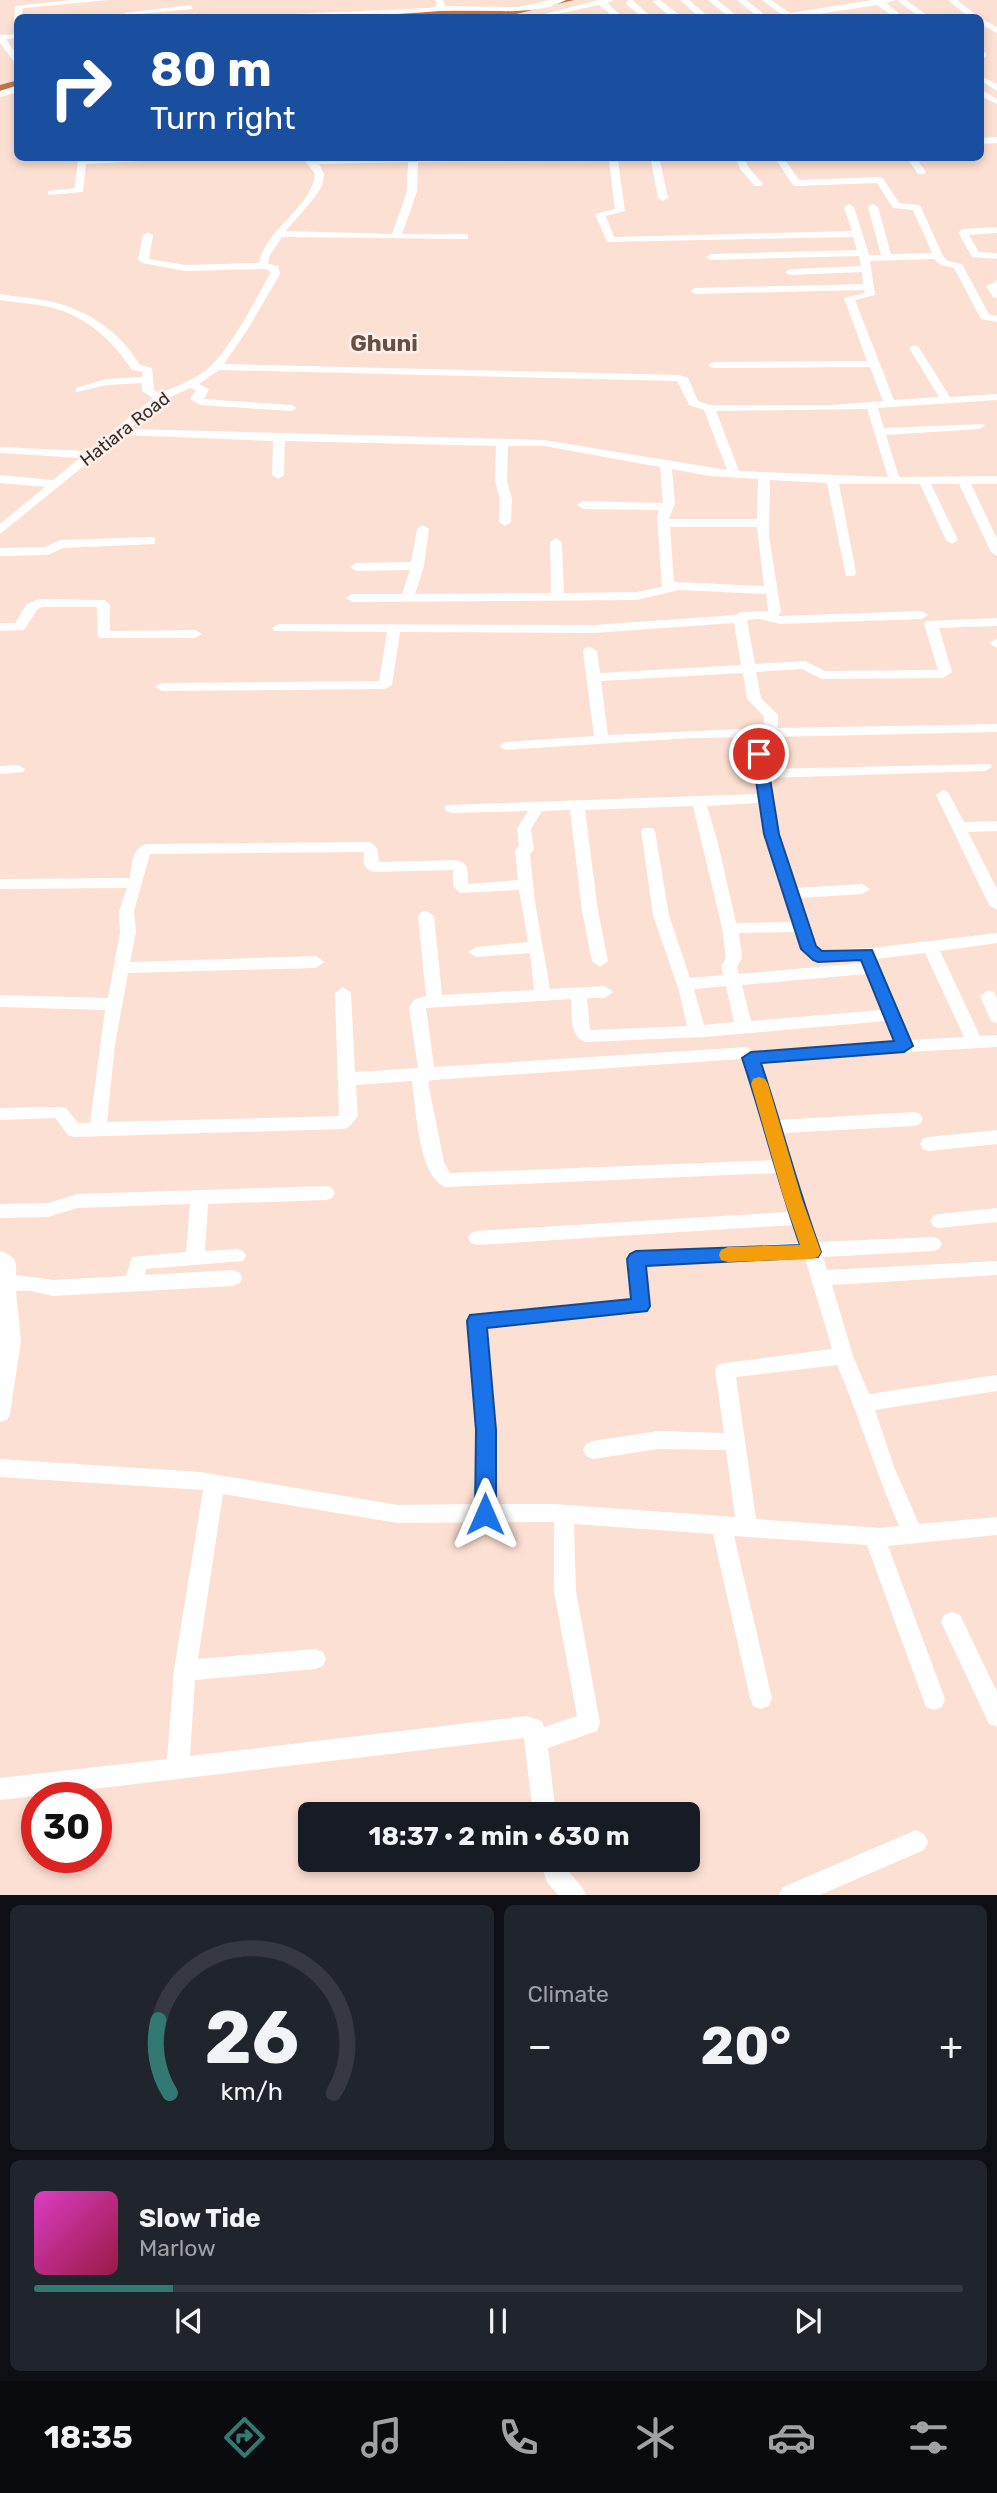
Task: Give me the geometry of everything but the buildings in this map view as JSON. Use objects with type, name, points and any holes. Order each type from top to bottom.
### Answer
[{"type":"street","points":[[18,14],[18,8],[24,6],[104,0]]},
{"type":"street","points":[[146,0],[155,10]]},
{"type":"street","points":[[181,0],[199,14]]},
{"type":"street","points":[[258,14],[440,4],[518,9],[562,0]]},
{"type":"street","points":[[684,0],[701,14]]},
{"type":"street","points":[[712,0],[731,14]]},
{"type":"street","points":[[741,0],[760,14]]},
{"type":"street","points":[[766,0],[786,14]]},
{"type":"street","points":[[819,0],[839,14]]},
{"type":"street","points":[[799,14],[849,3],[892,0]]},
{"type":"street","points":[[901,0],[921,14]]},
{"type":"street","points":[[952,0],[971,14]]},
{"type":"street","points":[[546,14],[606,1]]},
{"type":"street","points":[[656,1],[673,14]]},
{"type":"street","points":[[878,1],[896,14]]},
{"type":"street","points":[[629,2],[644,14]]},
{"type":"street","points":[[849,3],[862,11]]},
{"type":"street","points":[[801,6],[812,14]]},
{"type":"street","points":[[128,13],[190,7]]},
{"type":"street","points":[[173,9],[176,14]]},
{"type":"street","points":[[14,36],[0,37],[14,58]]},
{"type":"street","points":[[51,192],[80,190],[82,161]]},
{"type":"street","points":[[148,234],[144,259],[146,261],[185,268],[263,266],[265,257],[284,225],[302,210],[319,179],[311,161]]},
{"type":"street","points":[[396,237],[412,192],[413,161]]},
{"type":"street","points":[[613,161],[620,211],[600,213],[610,240],[857,234]]},
{"type":"street","points":[[656,161],[663,198]]},
{"type":"street","points":[[741,161],[758,184]]},
{"type":"street","points":[[782,161],[795,183],[879,179],[896,206],[917,207],[938,257],[945,263],[958,266],[985,317],[997,319]]},
{"type":"street","points":[[914,161],[921,172]]},
{"type":"street","points":[[849,207],[867,269],[870,296],[849,298],[889,403]]},
{"type":"street","points":[[873,207],[887,258]]},
{"type":"street","points":[[997,230],[963,232],[975,255],[997,256]]},
{"type":"street","points":[[280,234],[465,237]]},
{"type":"street","points":[[711,257],[867,269]]},
{"type":"street","points":[[695,291],[867,269],[887,258],[938,257]]},
{"type":"street","name":"Hatiara Road","points":[[0,530],[160,398],[216,367],[243,329],[275,274],[274,268],[263,266]]},
{"type":"street","points":[[788,276],[867,269]]},
{"type":"street","points":[[997,284],[991,286],[997,295]]},
{"type":"street","points":[[0,297],[49,304],[79,315],[122,345],[136,368],[148,370],[146,380],[149,392],[160,398]]},
{"type":"street","points":[[914,348],[946,398]]},
{"type":"street","points":[[712,365],[875,363]]},
{"type":"street","points":[[216,367],[679,378],[684,380],[692,404],[709,408],[791,409],[997,397]]},
{"type":"street","points":[[80,390],[106,382],[146,380]]},
{"type":"street","points":[[189,384],[203,390],[197,399],[201,402],[291,408]]},
{"type":"street","points":[[871,405],[895,482]]},
{"type":"street","points":[[709,408],[734,474]]},
{"type":"street","points":[[880,432],[979,426]]},
{"type":"street","points":[[121,432],[560,444],[734,474],[895,482],[997,480]]},
{"type":"street","points":[[278,475],[279,438]]},
{"type":"street","points":[[502,442],[501,481],[506,499],[505,522]]},
{"type":"street","points":[[0,450],[89,456]]},
{"type":"street","points":[[666,464],[669,503],[664,523],[667,584],[674,588]]},
{"type":"street","points":[[760,616],[775,612],[763,536],[764,476]]},
{"type":"street","points":[[0,479],[56,484]]},
{"type":"street","points":[[832,480],[850,573]]},
{"type":"street","points":[[963,480],[997,552]]},
{"type":"street","points":[[924,481],[952,540]]},
{"type":"street","points":[[583,505],[666,508]]},
{"type":"street","points":[[0,512],[19,514]]},
{"type":"street","points":[[664,523],[765,523]]},
{"type":"street","points":[[407,597],[418,566],[423,529]]},
{"type":"street","points":[[0,552],[48,551],[60,544],[151,541]]},
{"type":"street","points":[[556,542],[558,596]]},
{"type":"street","points":[[356,567],[418,566]]},
{"type":"street","points":[[352,598],[637,596],[674,588],[772,590]]},
{"type":"street","points":[[0,627],[19,627],[32,607],[40,603],[100,603],[104,605],[103,635],[195,634]]},
{"type":"street","points":[[279,628],[594,629],[740,619],[742,616],[780,620],[922,615]]},
{"type":"street","points":[[740,619],[754,699],[771,715],[769,732],[760,752],[765,797],[775,845],[809,949],[814,955],[870,961]]},
{"type":"street","points":[[593,677],[805,665],[822,675],[943,674],[945,672],[931,624],[997,622]]},
{"type":"street","points":[[162,687],[386,685],[394,629]]},
{"type":"street","points":[[590,652],[602,740]]},
{"type":"street","points":[[506,746],[769,732],[997,728]]},
{"type":"street","points":[[762,774],[985,767]]},
{"type":"street","points":[[0,770],[18,769]]},
{"type":"street","points":[[943,795],[997,905]]},
{"type":"street","points":[[450,808],[646,804],[765,797]]},
{"type":"street","points":[[698,800],[711,843],[730,928],[734,958],[729,966],[744,1028]]},
{"type":"street","points":[[577,804],[590,911],[600,961]]},
{"type":"street","points":[[538,806],[524,829],[527,902],[543,995]]},
{"type":"street","points":[[957,827],[997,826]]},
{"type":"street","points":[[648,831],[661,915],[697,1031]]},
{"type":"street","points":[[99,1129],[107,1045],[128,932],[125,923],[126,908],[142,853],[149,848],[365,847],[371,849],[371,864],[374,867],[458,865],[461,886],[465,889],[526,886]]},
{"type":"street","points":[[0,884],[135,883]]},
{"type":"street","points":[[792,893],[862,889]]},
{"type":"street","points":[[426,916],[435,1001]]},
{"type":"street","points":[[730,928],[803,927]]},
{"type":"street","points":[[684,984],[732,981],[870,961],[930,946],[997,938]]},
{"type":"street","points":[[930,946],[975,1042]]},
{"type":"street","points":[[476,953],[536,947]]},
{"type":"street","points":[[870,961],[904,1046]]},
{"type":"street","points":[[122,968],[316,962]]},
{"type":"street","points":[[605,992],[435,1001],[424,1002],[417,1007],[433,1157],[440,1177],[446,1180],[783,1166]]},
{"type":"street","points":[[0,1114],[60,1113],[69,1128],[74,1130],[343,1122],[349,1116],[343,993]]},
{"type":"street","points":[[578,993],[582,1033],[586,1036],[744,1028],[892,1015]]},
{"type":"street","points":[[988,996],[997,1017]]},
{"type":"street","points":[[0,1001],[114,1003]]},
{"type":"street","points":[[751,1058],[997,1041]]},
{"type":"street","points":[[347,1082],[743,1052],[751,1058],[843,1356],[863,1403],[884,1467],[913,1535]]},
{"type":"street","points":[[774,1127],[914,1119]]},
{"type":"street","points":[[929,1144],[997,1137]]},
{"type":"street","points":[[0,1211],[48,1210],[76,1201],[326,1193]]},
{"type":"street","points":[[195,1259],[200,1198]]},
{"type":"street","points":[[939,1221],[997,1215]]},
{"type":"street","points":[[477,1238],[799,1218]]},
{"type":"street","points":[[485,1514],[486,1430],[478,1320],[641,1306],[636,1259],[933,1244]]},
{"type":"street","points":[[134,1284],[138,1262],[237,1256]]},
{"type":"street","points":[[0,1258],[8,1262],[7,1283],[12,1335],[5,1349],[0,1414]]},
{"type":"street","points":[[821,1278],[997,1268]]},
{"type":"street","points":[[7,1283],[53,1287],[233,1278]]},
{"type":"street","points":[[747,1529],[726,1368],[843,1356]]},
{"type":"street","points":[[863,1403],[997,1383]]},
{"type":"street","points":[[593,1450],[658,1440],[736,1442]]},
{"type":"street","points":[[0,1468],[214,1483],[398,1514],[564,1514],[874,1537],[997,1526]]},
{"type":"street","points":[[178,1769],[186,1670],[214,1483]]},
{"type":"street","points":[[536,1741],[589,1723],[565,1591],[564,1514]]},
{"type":"street","points":[[722,1527],[761,1698]]},
{"type":"street","points":[[874,1537],[934,1699]]},
{"type":"street","points":[[953,1622],[997,1716]]},
{"type":"street","points":[[186,1670],[315,1659]]},
{"type":"street","points":[[0,1789],[527,1727],[534,1729],[543,1802]]},
{"type":"street","points":[[791,1895],[916,1842]]},
{"type":"street","points":[[554,1872],[574,1895]]},
{"type":"waterway","points":[[395,13],[512,13],[570,0]]},
{"type":"waterway","points":[[0,88],[14,83]]},
{"type":"slow traffic","points":[[728,1255],[812,1252],[793,1199],[782,1153],[759,1084]]},
{"type":"district","name":"Ghuni","points":[[384,343]]},
{"type":"route","points":[[485,1514],[486,1430],[476,1321],[641,1306],[636,1259],[812,1252],[793,1199],[774,1126],[751,1058],[904,1046],[866,954],[818,957],[809,949],[772,834],[759,754]]}]
